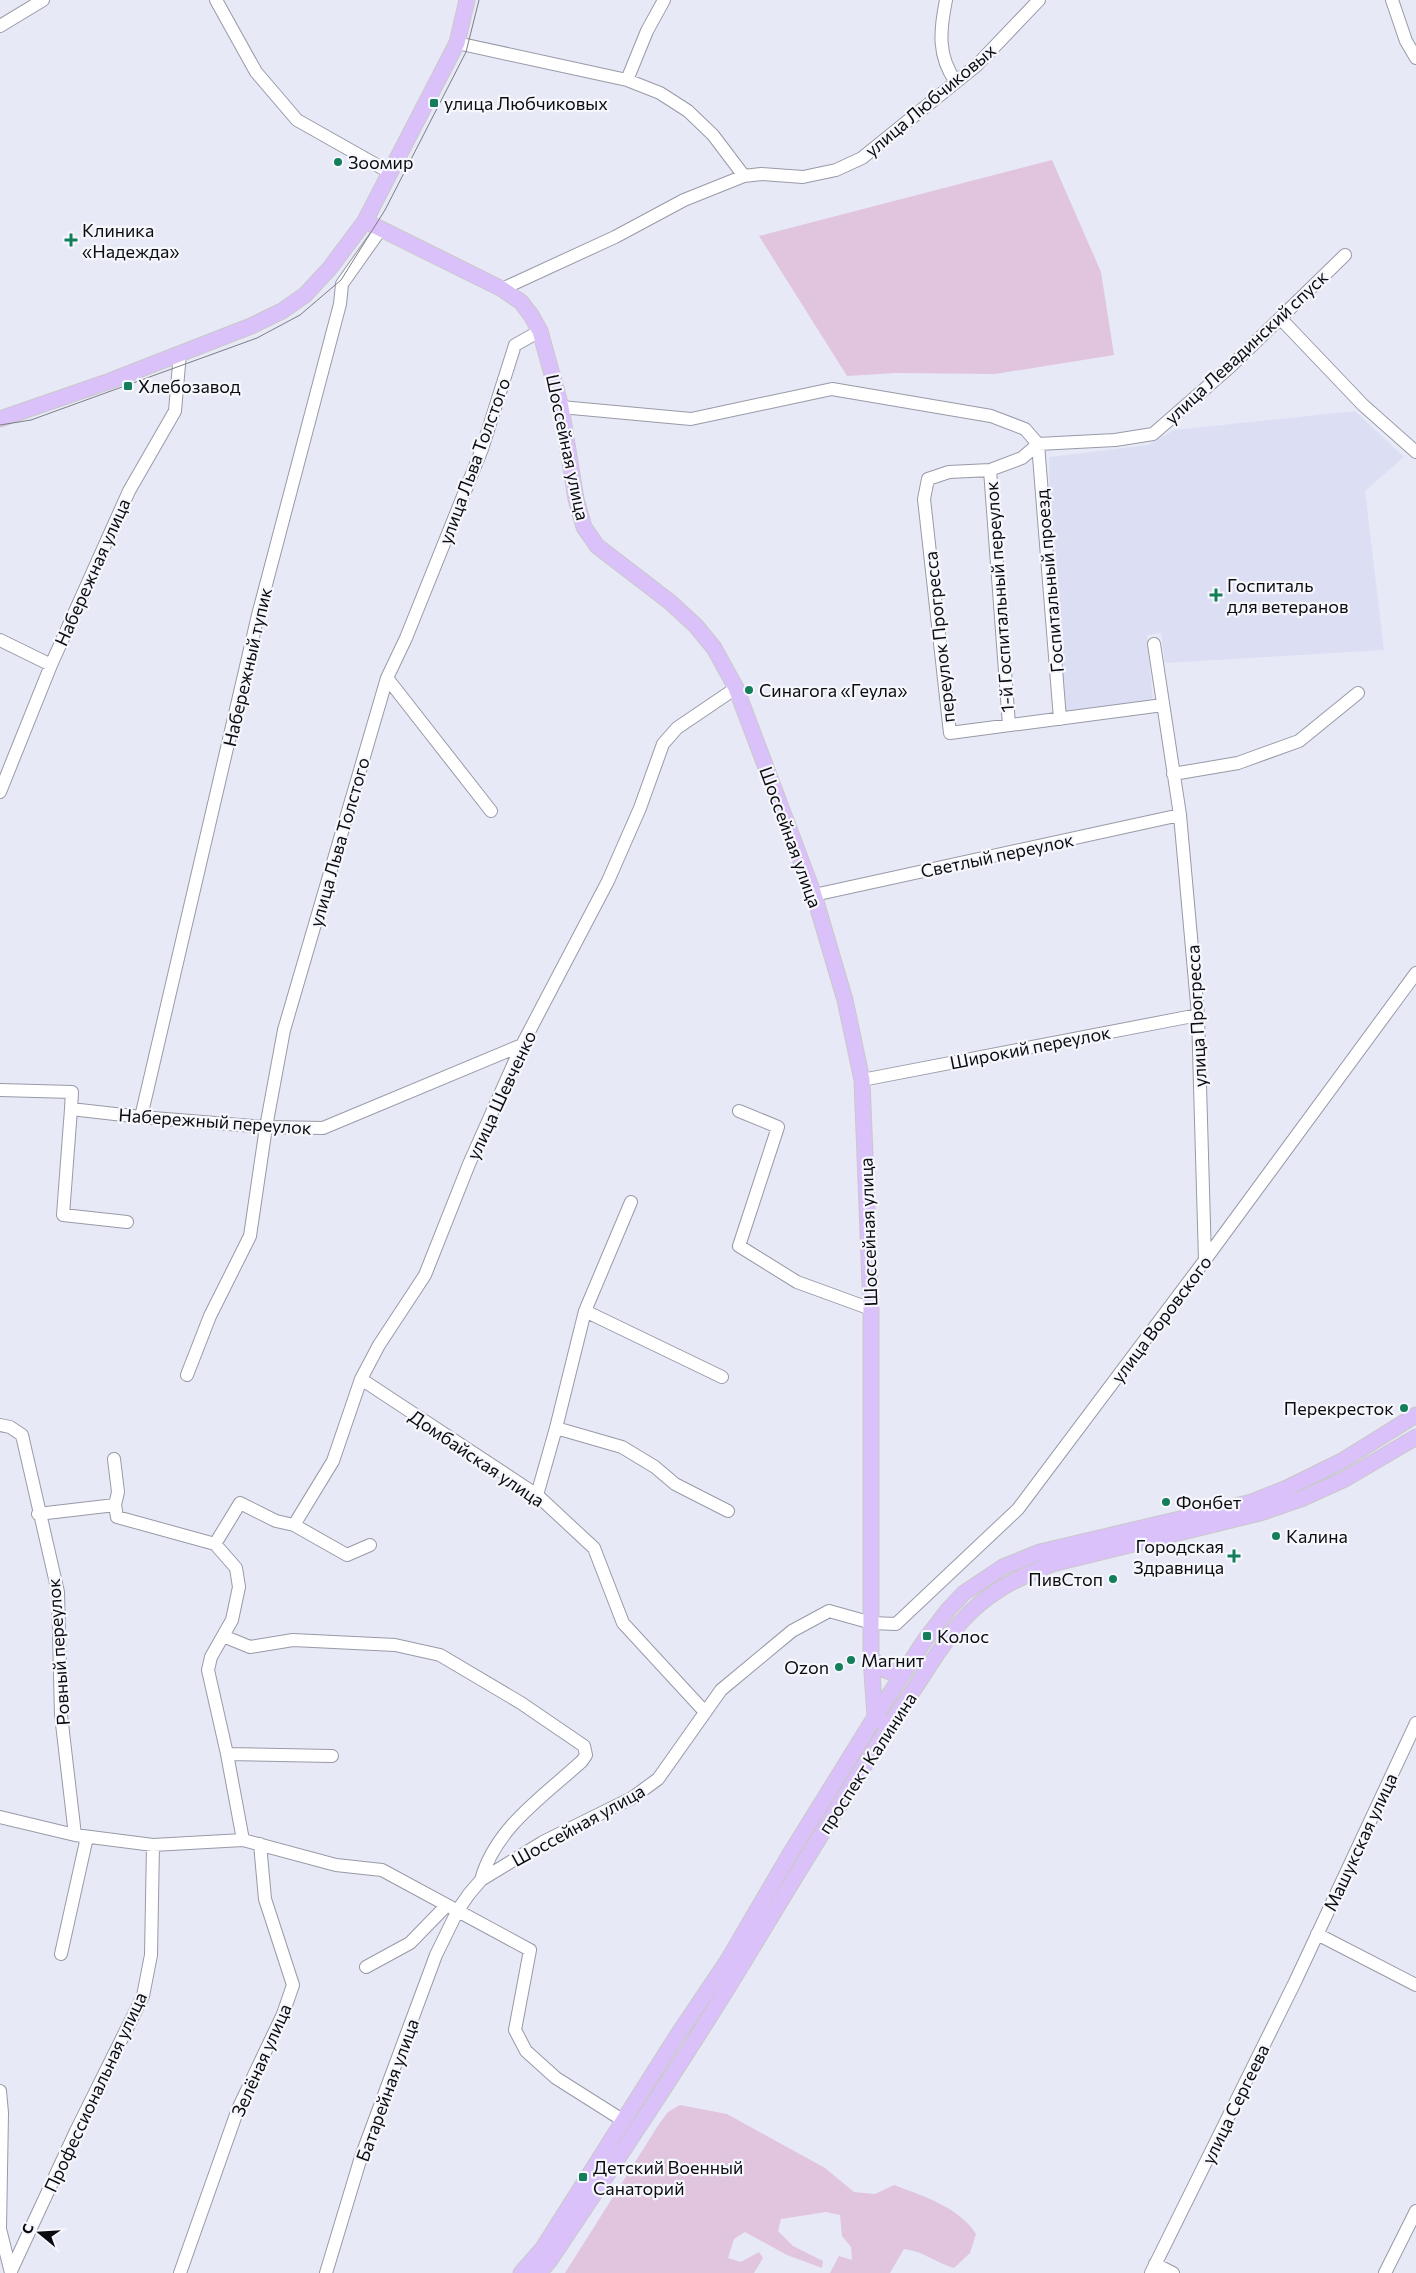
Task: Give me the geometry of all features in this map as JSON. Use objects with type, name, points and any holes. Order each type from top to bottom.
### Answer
[{"type":"main road","points":[[1,419],[110,381],[251,326],[282,311],[305,295],[330,268],[364,221],[457,43],[467,0]]},
{"type":"main road","name":"Шоссейная улица","points":[[364,221],[502,289],[521,302],[531,314],[540,331],[561,407],[576,499],[584,527],[597,546],[670,602],[696,626],[714,648],[736,688],[814,895],[845,1000],[862,1080],[871,1309],[871,1658],[875,1717]]},
{"type":"main road","name":"проспект Калинина","points":[[521,2273],[543,2248],[728,1960],[790,1854],[875,1717],[948,1610],[964,1593],[1003,1567],[1040,1552],[1252,1502],[1287,1488],[1342,1461],[1416,1415]]},
{"type":"main road","name":"проспект Калинина","points":[[539,2273],[550,2260],[688,2052],[890,1726],[961,1622],[980,1603],[1008,1584],[1052,1564],[1260,1514],[1301,1499],[1345,1479],[1416,1436]]},
{"type":"main road","name":"проспект Калинина","points":[[871,1658],[883,1670],[890,1673],[898,1672],[911,1662]]},
{"type":"main road","points":[[875,1717],[890,1726]]},
{"type":"street","points":[[0,26],[43,0]]},
{"type":"street","points":[[216,0],[256,72],[297,120],[389,172]]},
{"type":"street","points":[[627,80],[647,30],[664,0]]},
{"type":"street","points":[[946,0],[940,38],[948,71],[956,82]]},
{"type":"street","name":"улица Любчиковых","points":[[502,289],[615,237],[684,200],[744,176],[761,174],[803,177],[836,170],[862,158],[977,65],[1039,0]]},
{"type":"street","points":[[1392,0],[1406,41],[1416,58]]},
{"type":"street","points":[[457,43],[627,80],[660,93],[688,111],[713,135],[744,176]]},
{"type":"street","name":"Набережный тупик","points":[[141,1117],[258,614],[340,304],[342,284],[381,229]]},
{"type":"street","name":"улица Левадинский спуск","points":[[1038,444],[1116,440],[1153,434],[1230,366],[1345,255]]},
{"type":"street","points":[[1280,318],[1363,405],[1416,452]]},
{"type":"street","name":"улица Льва Толстого","points":[[187,1375],[210,1316],[250,1236],[266,1127],[284,1030],[387,678],[409,629],[482,449],[515,344],[540,331]]},
{"type":"street","name":"Набережная улица","points":[[0,792],[51,665],[129,491],[175,411],[180,353]]},
{"type":"street","points":[[561,407],[691,419],[832,389],[991,416],[1026,429],[1038,444],[1022,458],[990,470]]},
{"type":"street","name":"Госпитальный проезд","points":[[1038,444],[1060,718]]},
{"type":"street","name":"переулок Прогресса","points":[[990,470],[950,472],[928,479],[924,499],[950,733],[1163,705]]},
{"type":"street","name":"1-й Госпитальный переулок","points":[[990,470],[1009,725]]},
{"type":"street","points":[[0,640],[51,665]]},
{"type":"street","name":"улица Прогресса","points":[[1154,644],[1180,815],[1198,1014],[1205,1260]]},
{"type":"street","points":[[387,678],[491,811]]},
{"type":"street","name":"улица Шевченко","points":[[294,1525],[334,1461],[361,1379],[379,1345],[425,1275],[469,1164],[522,1045],[608,881],[640,808],[663,744],[677,728],[736,688]]},
{"type":"street","points":[[1173,774],[1238,763],[1299,741],[1358,692]]},
{"type":"street","name":"Светлый переулок","points":[[814,895],[1180,815]]},
{"type":"street","name":"улица Воровского","points":[[872,1623],[896,1624],[1018,1508],[1205,1260],[1416,972]]},
{"type":"street","name":"Широкий переулок","points":[[862,1080],[1198,1014]]},
{"type":"street","name":"Набережный переулок","points":[[71,1108],[141,1117],[266,1127],[323,1128],[522,1045]]},
{"type":"street","points":[[0,1090],[72,1092],[62,1215],[127,1222]]},
{"type":"street","points":[[739,1111],[778,1127],[739,1246],[797,1282],[871,1309]]},
{"type":"street","points":[[536,1495],[556,1428],[585,1311],[631,1202]]},
{"type":"street","points":[[585,1311],[722,1377]]},
{"type":"street","name":"Домбайская улица","points":[[361,1379],[536,1495],[594,1548],[623,1624],[705,1712]]},
{"type":"street","name":"Ровный переулок","points":[[0,1425],[10,1427],[22,1435],[38,1514],[58,1592],[61,1715],[81,1836],[62,1954]]},
{"type":"street","points":[[556,1428],[622,1447],[655,1467],[675,1484],[728,1511]]},
{"type":"street","points":[[114,1459],[118,1492],[115,1505],[117,1517],[214,1544],[236,1568],[239,1587],[232,1620],[211,1657],[208,1670],[227,1754],[243,1840]]},
{"type":"street","points":[[214,1544],[240,1502],[276,1521],[294,1525],[347,1556],[370,1545]]},
{"type":"street","points":[[38,1514],[115,1505]]},
{"type":"street","name":"Шоссейная улица","points":[[453,1908],[481,1880],[543,1842],[632,1798],[658,1779],[721,1690],[792,1631],[828,1611],[872,1623]]},
{"type":"street","name":"Шоссейная улица","points":[[223,1636],[250,1647],[293,1640],[395,1645],[440,1655],[537,1714],[584,1746],[586,1755],[582,1761],[502,1836],[486,1862],[481,1880]]},
{"type":"street","name":"Машукская улица","points":[[1317,1934],[1416,1723]]},
{"type":"street","points":[[227,1754],[332,1756]]},
{"type":"street","points":[[0,1817],[81,1836],[153,1845],[243,1840],[336,1866],[382,1870],[530,1950],[515,2030],[526,2051],[556,2078],[624,2121]]},
{"type":"street","name":"Зелёная улица","points":[[180,2273],[238,2109],[283,2014],[293,1985],[265,1899],[260,1844]]},
{"type":"street","name":"Профессиональная улица","points":[[11,2272],[76,2131],[143,1996],[151,1955],[153,1845]]},
{"type":"street","points":[[366,1967],[410,1943],[453,1908]]},
{"type":"street","name":"Батарейная улица","points":[[326,2273],[361,2157],[453,1908]]},
{"type":"street","points":[[1317,1934],[1416,1986]]},
{"type":"street","name":"улица Сергеева","points":[[1153,2269],[1317,1934]]},
{"type":"street","points":[[0,2092],[2,2112],[0,2229],[11,2272]]},
{"type":"street","points":[[1385,2273],[1416,2210]]},
{"type":"street","points":[[1153,2269],[1173,2273]]},
{"type":"shaded area","points":[[1052,160],[1101,272],[1114,355],[995,374],[896,373],[847,376],[759,236]]},
{"type":"shaded area","name":"Госпиталь для ветеранов","points":[[1355,411],[1404,457],[1365,491],[1384,650],[1165,663],[1161,633],[1147,635],[1153,702],[1061,714],[1051,558],[1049,457],[1148,445],[1174,430]]},
{"type":"shaded area","points":[[680,2105],[727,2114],[825,2168],[854,2192],[875,2194],[894,2185],[940,2204],[960,2216],[976,2234],[970,2253],[954,2268],[917,2252],[904,2249],[890,2273],[830,2273],[839,2256],[852,2260],[851,2247],[842,2236],[840,2215],[826,2212],[781,2219],[778,2231],[793,2246],[823,2261],[822,2268],[787,2255],[745,2232],[734,2239],[728,2258],[741,2262],[759,2252],[763,2258],[754,2273],[565,2273],[659,2124],[668,2112]]},
{"type":"tram line","points":[[0,425],[31,420],[257,338],[300,315],[341,280],[385,210],[466,52],[479,0]]},
{"type":"place","name":"улица Любчиковых","points":[[434,103]]},
{"type":"place","name":"Зоомир","points":[[338,162]]},
{"type":"place","name":"Клиника «Надежда»","points":[[71,240]]},
{"type":"place","name":"Хлебозавод","points":[[128,386]]},
{"type":"place","name":"Госпиталь для ветеранов","points":[[1216,595]]},
{"type":"place","name":"Синагога «Геула»","points":[[749,690]]},
{"type":"place","name":"Перекресток","points":[[1404,1408]]},
{"type":"place","name":"Фонбет","points":[[1166,1502]]},
{"type":"place","name":"Калина","points":[[1276,1536]]},
{"type":"place","name":"Городская Здравница","points":[[1234,1556]]},
{"type":"place","name":"ПивСтоп","points":[[1113,1579]]},
{"type":"place","name":"Колос","points":[[927,1636]]},
{"type":"place","name":"Магнит","points":[[851,1660]]},
{"type":"place","name":"Ozon","points":[[839,1667]]},
{"type":"place","name":"Детский Военный Санаторий","points":[[583,2177]]}]
